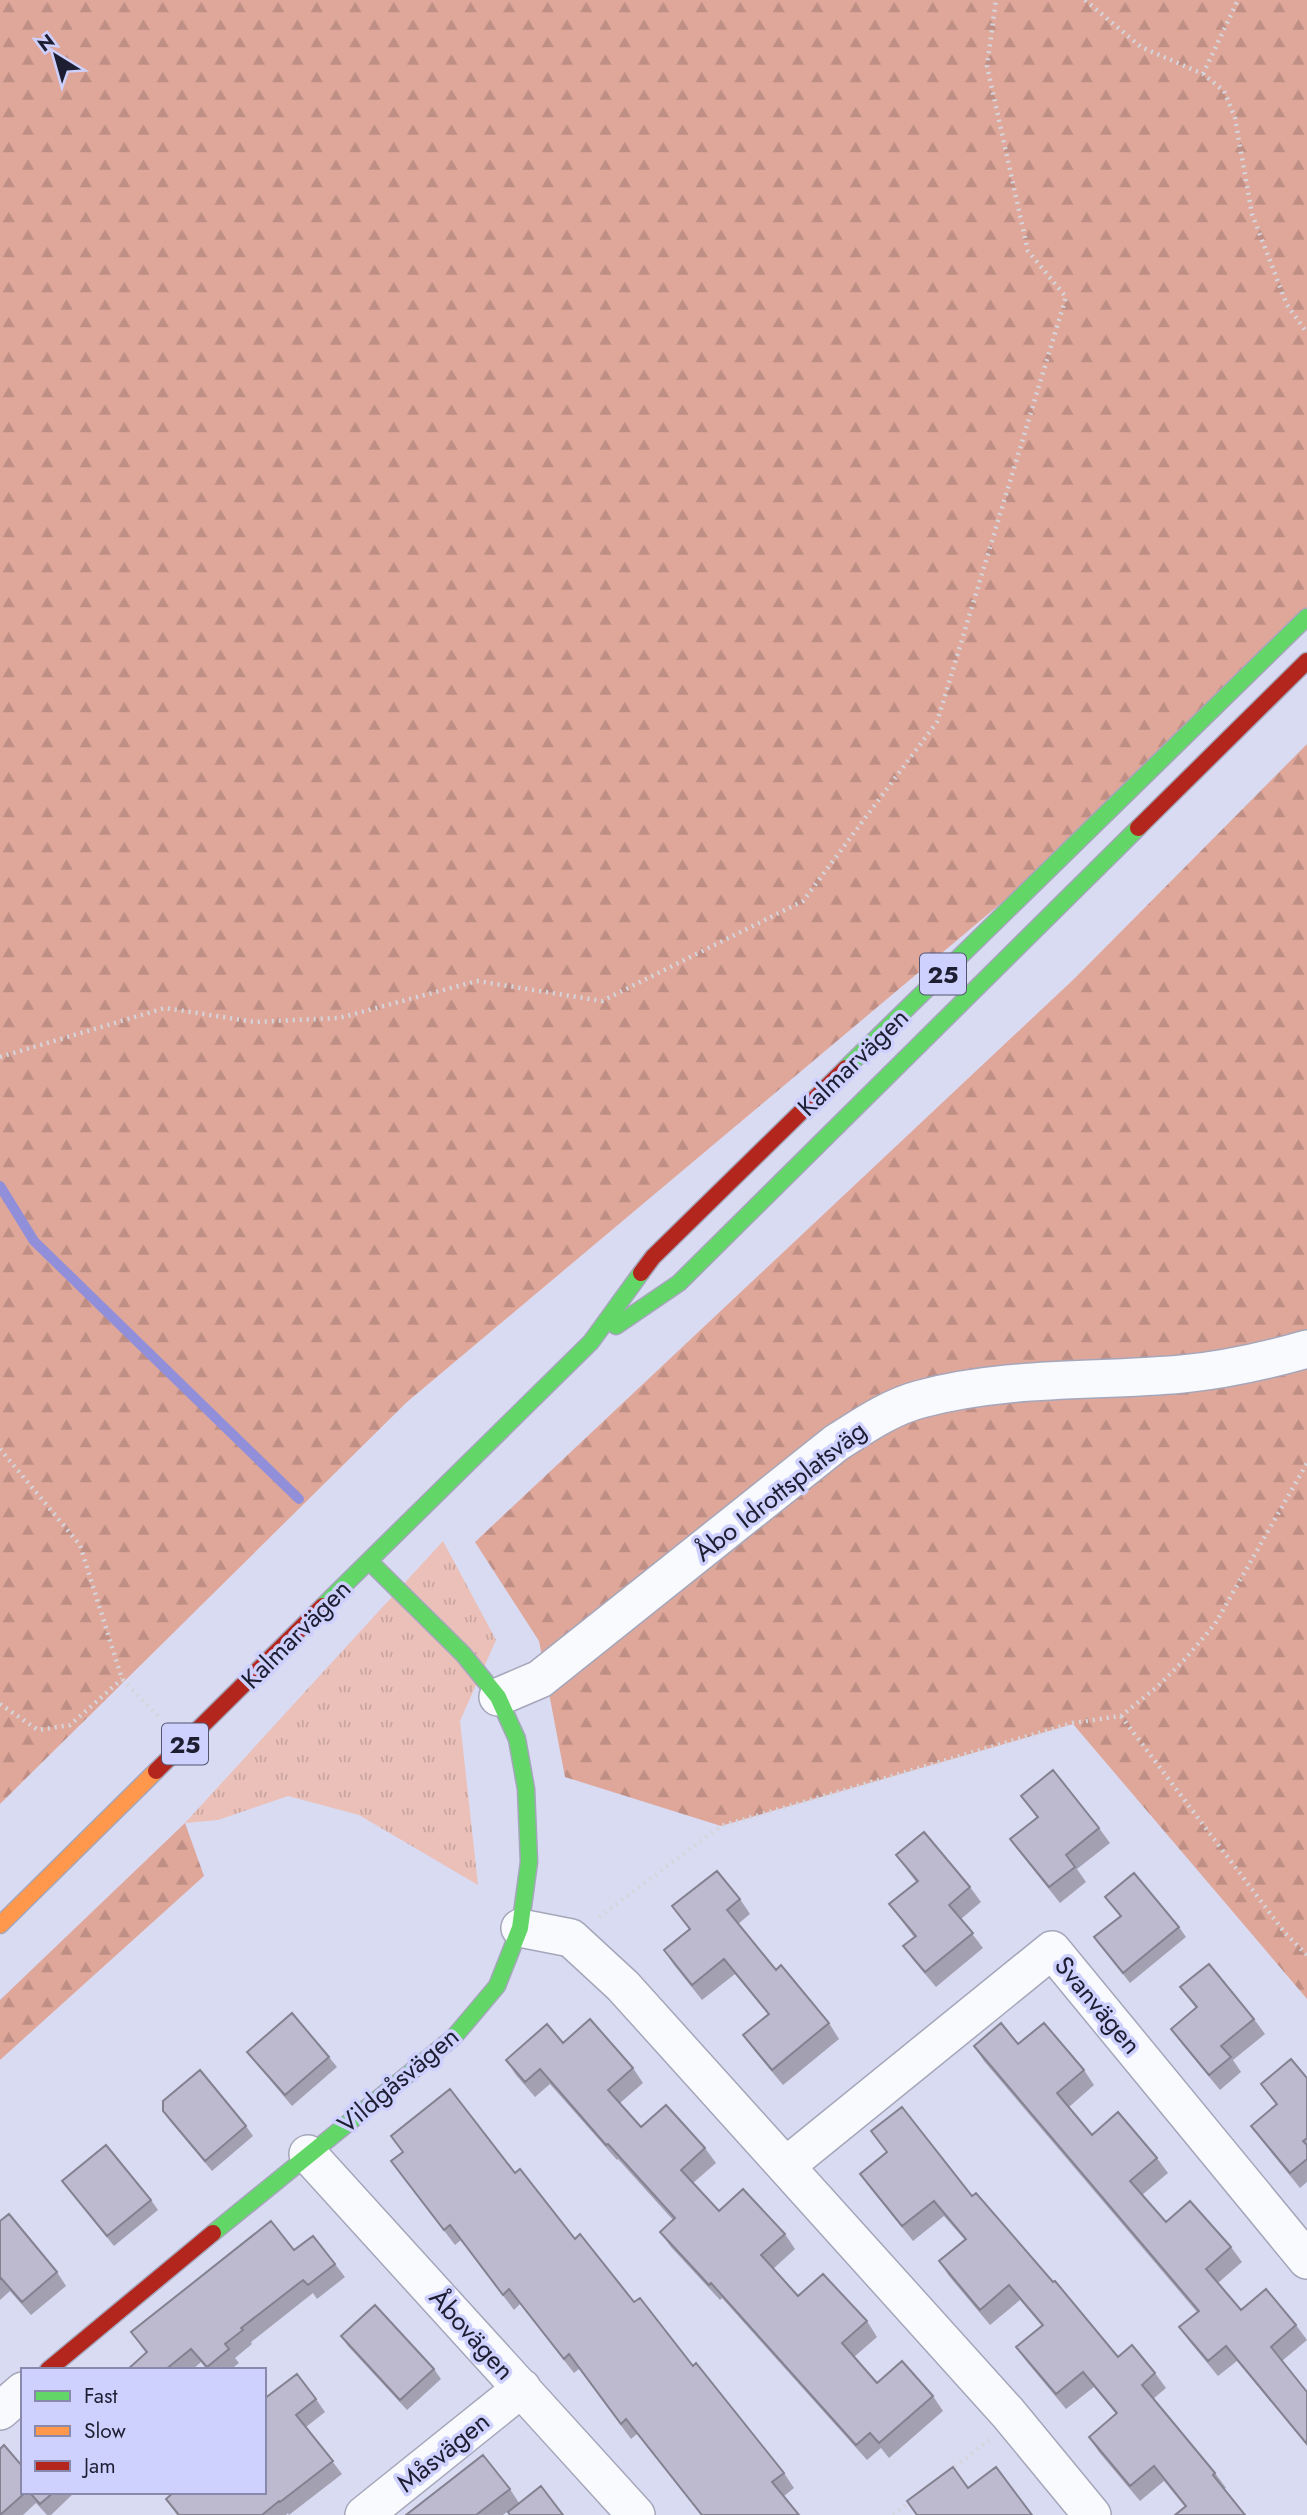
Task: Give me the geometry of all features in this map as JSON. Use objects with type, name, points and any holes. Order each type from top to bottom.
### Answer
[{"type":"main road","name":"Kalmarvägen","points":[[0,1926],[591,1342],[653,1257],[1307,617]]},
{"type":"main road","name":"Kalmarvägen","points":[[591,1342],[679,1283],[1307,660]]},
{"type":"main road","name":"Vildgåsvägen","points":[[50,2368],[308,2154],[454,2037],[497,1986],[520,1928],[529,1862],[526,1789],[517,1739],[498,1697],[463,1654],[370,1562]]},
{"type":"street","name":"Åbo Idrottsplatsväg","points":[[498,1697],[540,1679],[836,1443],[878,1416],[919,1399],[975,1388],[1181,1374],[1248,1366],[1307,1349]]},
{"type":"street","points":[[520,1928],[570,1938],[623,1986],[1014,2420],[1092,2515]]},
{"type":"street","name":"Svanvägen","points":[[787,2165],[1052,1950],[1307,2260]]},
{"type":"street","name":"Åbovägen","points":[[308,2154],[636,2515]]},
{"type":"street","name":"Måsvägen","points":[[364,2515],[522,2388]]},
{"type":"street","points":[[0,2411],[21,2393]]},
{"type":"path","points":[[0,1057],[165,1008],[255,1022],[339,1018],[477,981],[602,1001],[803,901],[937,722],[1066,297],[1028,251],[987,66],[996,0]]},
{"type":"path","points":[[1085,0],[1141,47],[1203,74],[1224,91],[1235,118],[1252,214],[1287,305],[1307,333]]},
{"type":"path","points":[[1203,74],[1238,0]]},
{"type":"path","points":[[0,1449],[80,1545],[122,1679],[186,1744]]},
{"type":"path","points":[[570,1938],[721,1826],[1073,1723],[1121,1716],[1157,1687],[1215,1624],[1307,1463]]},
{"type":"path","points":[[0,1704],[38,1730],[70,1726],[122,1679]]},
{"type":"path","points":[[1121,1716],[1285,1933],[1307,1955]]},
{"type":"path","points":[[948,2472],[1014,2420]]},
{"type":"path","points":[[893,2515],[915,2498]]},
{"type":"green space","points":[[0,0],[1307,0],[1307,617],[1105,816],[407,1402],[0,1804]]},
{"type":"green space","points":[[1307,744],[1307,1999],[1073,1724],[721,1826],[565,1777],[539,1641],[475,1542],[1075,978]]},
{"type":"green space","points":[[443,1541],[496,1640],[460,1721],[478,1885],[359,1815],[288,1796],[218,1820],[185,1823]]},
{"type":"green space","points":[[185,1823],[204,1876],[0,2060],[0,2000]]},
{"type":"building","points":[[1053,1770],[1099,1828],[1066,1855],[1075,1867],[1049,1887],[1010,1839],[1038,1817],[1021,1796]]},
{"type":"building","points":[[924,1832],[970,1887],[949,1905],[973,1933],[925,1972],[903,1946],[916,1936],[889,1904],[918,1881],[896,1855]]},
{"type":"building","points":[[717,1871],[740,1899],[727,1910],[776,1970],[781,1965],[829,2023],[772,2070],[743,2035],[769,2014],[724,1959],[692,1985],[664,1950],[690,1929],[672,1906]]},
{"type":"building","points":[[1134,1873],[1179,1927],[1123,1973],[1094,1937],[1121,1916],[1105,1897]]},
{"type":"building","points":[[1209,1964],[1254,2019],[1221,2046],[1231,2057],[1209,2075],[1171,2029],[1197,2007],[1180,1987]]},
{"type":"building","points":[[292,2013],[329,2057],[285,2095],[247,2052]]},
{"type":"building","points":[[590,2019],[633,2068],[608,2090],[641,2127],[666,2105],[705,2148],[681,2170],[719,2211],[743,2189],[785,2234],[761,2255],[798,2296],[823,2274],[867,2321],[842,2343],[877,2383],[902,2361],[933,2396],[879,2443],[870,2433],[856,2445],[711,2283],[709,2285],[660,2232],[675,2218],[608,2144],[606,2145],[540,2069],[525,2082],[506,2060],[547,2024],[563,2043]]},
{"type":"building","points":[[1001,2023],[1018,2044],[1044,2023],[1084,2070],[1057,2093],[1092,2135],[1118,2112],[1157,2158],[1130,2181],[1166,2222],[1190,2201],[1231,2247],[1206,2269],[1241,2310],[1266,2289],[1296,2325],[1271,2347],[1307,2392],[1307,2444],[1226,2346],[1208,2361],[1179,2327],[1199,2311],[974,2046]]},
{"type":"building","points":[[1291,2059],[1307,2078],[1307,2138],[1303,2141],[1307,2145],[1307,2159],[1290,2173],[1251,2126],[1277,2104],[1261,2084]]},
{"type":"building","points":[[200,2070],[246,2126],[205,2161],[163,2111],[163,2101]]},
{"type":"building","points":[[450,2089],[515,2173],[520,2169],[575,2239],[580,2234],[634,2302],[640,2298],[693,2366],[696,2363],[784,2473],[772,2482],[799,2515],[702,2515],[626,2419],[621,2424],[569,2354],[564,2359],[509,2289],[503,2295],[450,2225],[444,2230],[391,2161],[403,2152],[391,2136]]},
{"type":"building","points":[[902,2107],[972,2196],[976,2193],[1053,2282],[1055,2281],[1118,2357],[1132,2345],[1155,2373],[1142,2385],[1215,2473],[1213,2475],[1245,2515],[1175,2515],[1186,2506],[1154,2466],[1130,2486],[1089,2437],[1117,2413],[1083,2372],[1056,2394],[1016,2347],[1043,2325],[1009,2285],[980,2310],[939,2261],[966,2239],[934,2201],[902,2226],[860,2174],[887,2152],[871,2131]]},
{"type":"building","points":[[106,2145],[151,2200],[107,2236],[62,2181]]},
{"type":"building","points":[[9,2214],[57,2272],[22,2302],[0,2279],[0,2221]]},
{"type":"building","points":[[271,2221],[294,2250],[313,2236],[335,2264],[308,2285],[303,2280],[241,2328],[243,2330],[225,2344],[229,2349],[207,2367],[191,2349],[167,2368],[129,2368],[147,2352],[131,2332]]},
{"type":"building","points":[[375,2305],[434,2369],[400,2400],[341,2336]]},
{"type":"building","points":[[297,2374],[316,2399],[296,2415],[333,2461],[262,2515],[179,2515],[166,2499],[172,2494],[266,2494],[266,2397]]},
{"type":"building","points":[[4,2445],[21,2465],[21,2494],[24,2494],[0,2515],[0,2449]]},
{"type":"building","points":[[483,2455],[510,2489],[476,2515],[406,2515]]},
{"type":"building","points":[[953,2467],[968,2488],[996,2467],[1032,2515],[917,2515],[907,2501]]},
{"type":"building","points":[[541,2486],[563,2515],[510,2515],[508,2512]]},
{"type":"building","points":[[31,2494],[52,2494],[40,2504]]},
{"type":"waterway","points":[[0,1186],[34,1241],[299,1499]]},
{"type":"traffic: fast","points":[[846,1068],[1307,617]]},
{"type":"traffic: fast","points":[[616,1326],[679,1283],[1138,828]]},
{"type":"traffic: fast","points":[[323,1606],[591,1342],[641,1273]]},
{"type":"traffic: fast","points":[[213,2233],[454,2037],[497,1986],[520,1928],[529,1862],[526,1789],[517,1739],[498,1697],[463,1654],[370,1562]]},
{"type":"traffic: slow","points":[[0,1925],[156,1771]]},
{"type":"traffic: jam","points":[[1138,828],[1307,661]]},
{"type":"traffic: jam","points":[[641,1273],[653,1257],[846,1068]]},
{"type":"traffic: jam","points":[[156,1771],[323,1606]]},
{"type":"traffic: jam","points":[[50,2368],[213,2233]]}]
